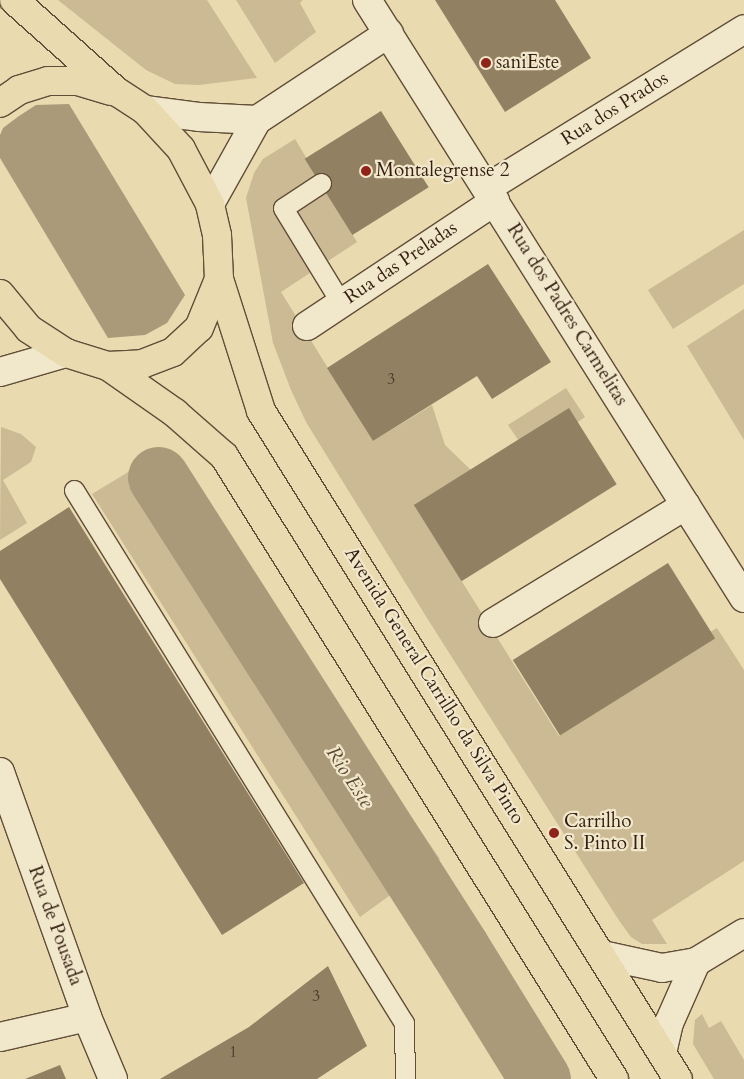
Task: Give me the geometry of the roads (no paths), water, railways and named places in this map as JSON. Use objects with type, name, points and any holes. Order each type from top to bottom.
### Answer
[{"type":"main road","points":[[14,0],[117,92],[145,110],[181,149],[210,204],[217,235],[219,279],[199,328],[172,352],[142,364],[108,366]]},
{"type":"main road","points":[[0,103],[19,90],[48,80],[78,81],[117,92]]},
{"type":"main road","name":"Avenida General Carrilho da Silva Pinto","points":[[219,279],[261,411],[678,1079]]},
{"type":"main road","points":[[0,294],[29,329],[66,353],[108,366],[175,413],[224,456],[614,1079]]},
{"type":"street","name":"Rua dos Padres Carmelitas","points":[[367,0],[744,598]]},
{"type":"street","name":"Rua dos Prados","points":[[491,195],[744,29]]},
{"type":"street","points":[[210,204],[257,120],[389,33]]},
{"type":"street","points":[[145,110],[257,120]]},
{"type":"street","name":"Rua das Preladas","points":[[307,326],[491,195]]},
{"type":"street","points":[[0,372],[66,353]]},
{"type":"street","points":[[494,623],[686,505]]},
{"type":"street","name":"Rua de Pousada","points":[[0,772],[87,1017],[113,1079]]},
{"type":"street","points":[[602,955],[662,968],[696,962],[744,933]]},
{"type":"street","points":[[662,1053],[668,1023],[696,962]]},
{"type":"street","points":[[0,1037],[87,1017]]},
{"type":"lane","points":[[320,182],[283,208],[341,303]]},
{"type":"lane","points":[[74,490],[404,1023],[405,1079]]},
{"type":"waterway","name":"Rio Este","points":[[158,477],[459,948],[540,1079]]},
{"type":"place","name":"saniEste","points":[[486,63]]},
{"type":"place","name":"Montalegrense 2","points":[[366,171]]},
{"type":"place","name":"Carrilho S. Pinto II","points":[[554,833]]}]
